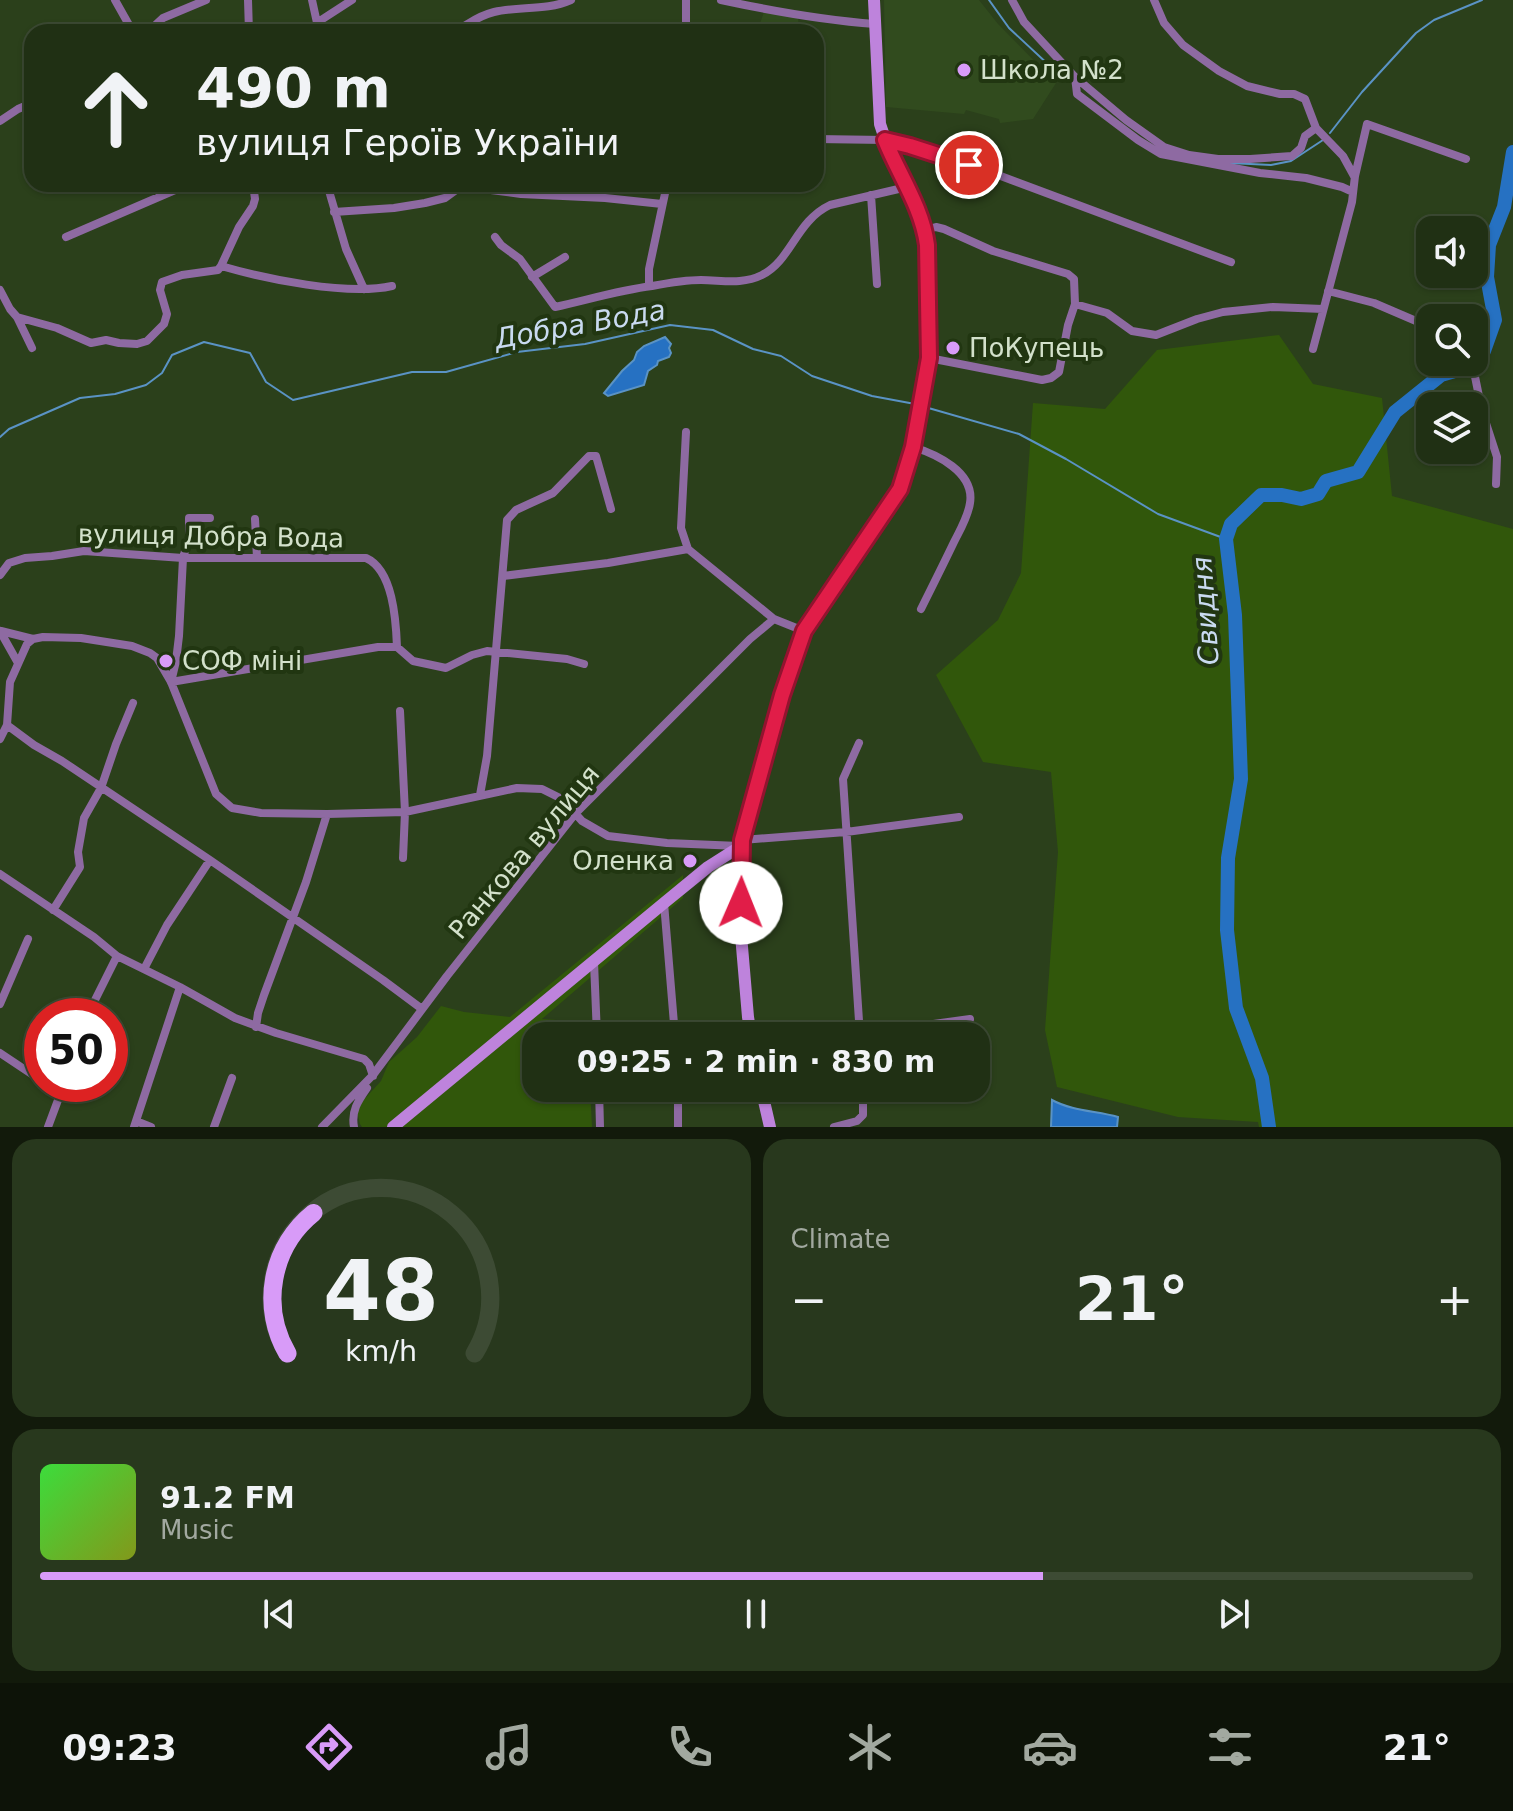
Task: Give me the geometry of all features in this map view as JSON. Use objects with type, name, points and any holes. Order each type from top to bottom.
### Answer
[{"type":"main road","points":[[749,1022],[741,935],[742,843],[782,695],[804,631],[900,489],[913,447],[929,358],[925,230],[880,124],[874,0]]},
{"type":"main road","points":[[393,1127],[708,867],[742,843]]},
{"type":"main road","points":[[764,1102],[770,1127]]},
{"type":"street","points":[[115,0],[128,24]]},
{"type":"street","points":[[157,24],[163,18],[206,0]]},
{"type":"street","points":[[248,0],[249,24]]},
{"type":"street","points":[[312,0],[318,24]]},
{"type":"street","points":[[323,24],[352,0]]},
{"type":"street","points":[[467,24],[472,19],[497,11],[539,9],[571,0]]},
{"type":"street","points":[[686,0],[686,24]]},
{"type":"street","points":[[721,0],[780,13],[875,24]]},
{"type":"street","points":[[1012,0],[1024,22],[1075,77],[1164,147],[1193,158],[1260,173],[1306,178],[1353,192]]},
{"type":"street","points":[[1154,0],[1164,23],[1183,45],[1219,71],[1247,86],[1294,94],[1305,99],[1316,128],[1343,156],[1355,176]]},
{"type":"street","points":[[0,121],[24,106]]},
{"type":"street","points":[[1313,349],[1352,202],[1367,124],[1466,159]]},
{"type":"street","points":[[1193,158],[1292,156],[1301,148],[1305,136],[1316,128]]},
{"type":"street","points":[[824,139],[885,140],[910,146],[998,175],[1231,262]]},
{"type":"street","points":[[495,237],[520,259],[555,307],[649,286],[701,280],[735,282],[760,277],[775,268],[806,223],[821,209],[907,187]]},
{"type":"street","points":[[159,192],[160,196]]},
{"type":"street","points":[[66,237],[170,192]]},
{"type":"street","points":[[17,317],[57,328],[91,343],[106,340],[137,344],[147,341],[164,324],[167,314],[160,290],[162,282],[182,275],[218,270],[253,206],[254,192]]},
{"type":"street","points":[[329,192],[346,249],[364,289]]},
{"type":"street","points":[[334,212],[425,203],[445,198],[453,192]]},
{"type":"street","points":[[510,192],[662,204]]},
{"type":"street","points":[[547,192],[547,196]]},
{"type":"street","points":[[649,286],[649,269],[665,192]]},
{"type":"street","points":[[871,195],[877,284]]},
{"type":"street","points":[[925,230],[936,227],[944,229],[993,251],[1068,274],[1074,279],[1075,304],[1059,372],[1051,378],[1042,380],[929,358]]},
{"type":"street","points":[[532,277],[565,257]]},
{"type":"street","points":[[221,266],[279,279],[344,288],[378,289],[392,286]]},
{"type":"street","points":[[0,290],[32,348]]},
{"type":"street","points":[[1328,291],[1374,303],[1416,321]]},
{"type":"street","points":[[1075,304],[1107,313],[1132,331],[1156,335],[1223,312],[1273,307],[1323,309]]},
{"type":"street","points":[[1475,376],[1482,411],[1497,457],[1496,484]]},
{"type":"street","points":[[686,432],[681,528],[688,549],[774,619],[804,631]]},
{"type":"street","points":[[913,447],[933,453],[956,470],[966,481],[971,494],[967,514],[921,609]]},
{"type":"street","points":[[480,795],[497,652],[505,528],[510,514],[553,493],[589,456],[596,456],[611,509]]},
{"type":"street","points":[[171,682],[179,636],[183,558],[189,538],[189,518],[210,518]]},
{"type":"street","points":[[255,519],[257,558]]},
{"type":"street","points":[[503,576],[688,549]]},
{"type":"street","name":"вулиця Добра Вода","points":[[0,575],[9,563],[25,558],[84,551],[183,558],[366,558],[374,561],[387,584],[396,619],[397,647]]},
{"type":"street","name":"Ранкова вулиця","points":[[322,1127],[373,1075],[575,814],[750,639],[774,619]]},
{"type":"street","points":[[0,631],[33,639],[58,636],[132,646],[157,658],[171,682],[216,794],[232,808],[261,813],[405,812],[517,788],[542,789],[562,799],[582,821],[608,836],[667,843],[742,843],[959,817]]},
{"type":"street","points":[[0,631],[18,663]]},
{"type":"street","points":[[0,739],[7,725],[10,682],[27,644],[33,639]]},
{"type":"street","points":[[171,682],[378,647],[397,647],[413,661],[446,668],[487,651],[567,659],[584,664]]},
{"type":"street","points":[[53,910],[80,867],[78,852],[84,818],[101,788],[133,703]]},
{"type":"street","points":[[400,711],[405,812],[403,858]]},
{"type":"street","points":[[7,725],[210,860],[422,1009]]},
{"type":"street","points":[[859,743],[843,779],[859,1022]]},
{"type":"street","points":[[256,1027],[264,995],[327,814]]},
{"type":"street","points":[[144,969],[167,925],[210,860]]},
{"type":"street","points":[[0,874],[117,956],[235,1018],[364,1059],[373,1075],[354,1107],[354,1127]]},
{"type":"street","points":[[664,903],[674,1022]]},
{"type":"street","points":[[0,1004],[28,939]]},
{"type":"street","points":[[96,998],[117,956]]},
{"type":"street","points":[[594,962],[596,1022]]},
{"type":"street","points":[[151,1127],[135,1124],[180,987]]},
{"type":"street","points":[[949,1022],[970,1019]]},
{"type":"street","points":[[0,1053],[24,1069]]},
{"type":"street","points":[[214,1127],[232,1078]]},
{"type":"street","points":[[48,1127],[57,1102]]},
{"type":"street","points":[[599,1102],[600,1127]]},
{"type":"street","points":[[678,1102],[678,1127]]},
{"type":"street","points":[[834,1127],[857,1121],[863,1115],[863,1102]]},
{"type":"shaded area","name":"Школа №2","points":[[884,0],[979,0],[1056,83],[1033,119],[1000,123],[999,119],[966,110],[964,114],[886,107]]},
{"type":"shaded area","points":[[764,12],[798,17],[798,24],[760,24]]},
{"type":"shaded area","points":[[1279,335],[1313,384],[1382,398],[1392,496],[1513,529],[1513,1127],[1259,1127],[1258,1122],[1178,1117],[1057,1087],[1045,1030],[1058,852],[1051,772],[983,762],[936,675],[998,620],[1021,573],[1033,403],[1105,409],[1157,350]]},
{"type":"shaded area","points":[[683,875],[683,898],[542,1019],[587,1022],[522,1022],[522,1102],[591,1102],[592,1127],[362,1127],[357,1111],[360,1104],[381,1081],[389,1062],[417,1037],[441,1006],[510,1017]]},
{"type":"water","points":[[665,337],[671,344],[671,353],[648,371],[644,385],[608,396],[604,393],[634,360],[637,352]]},
{"type":"water","points":[[1052,1100],[1076,1109],[1118,1117],[1117,1127],[1051,1127]]},
{"type":"waterway","points":[[989,0],[1009,28],[1051,67]]},
{"type":"waterway","points":[[1330,133],[1362,92],[1416,33],[1434,20],[1482,0]]},
{"type":"waterway","points":[[1230,163],[1271,165],[1291,161],[1323,140]]},
{"type":"waterway","name":"Свидня","points":[[1269,1127],[1262,1078],[1236,1008],[1227,930],[1228,858],[1241,779],[1235,615],[1226,539],[1231,524],[1261,495],[1301,499],[1318,494],[1326,481],[1358,472],[1395,412],[1441,375],[1472,366],[1484,351],[1495,320],[1487,277],[1489,245],[1504,207],[1513,152]]},
{"type":"waterway","name":"Добра Вода","points":[[0,437],[9,429],[80,398],[115,394],[146,385],[162,373],[172,355],[204,342],[250,353],[266,382],[293,400],[412,372],[446,372],[517,352],[585,344],[670,325],[713,330],[753,349],[781,356],[812,376],[872,396],[915,404]]},
{"type":"waterway","name":"Добра Вода","points":[[925,407],[1019,434],[1158,514],[1226,539]]},
{"type":"place","name":"Школа №2","points":[[964,70]]},
{"type":"place","name":"ПоКупець","points":[[953,348]]},
{"type":"place","name":"СОФ міні","points":[[166,661]]},
{"type":"place","name":"Оленка","points":[[690,861]]},
{"type":"route","points":[[741,903],[742,840],[758,775],[804,631],[900,489],[913,447],[929,358],[927,245],[925,230],[885,140],[969,165]]}]
